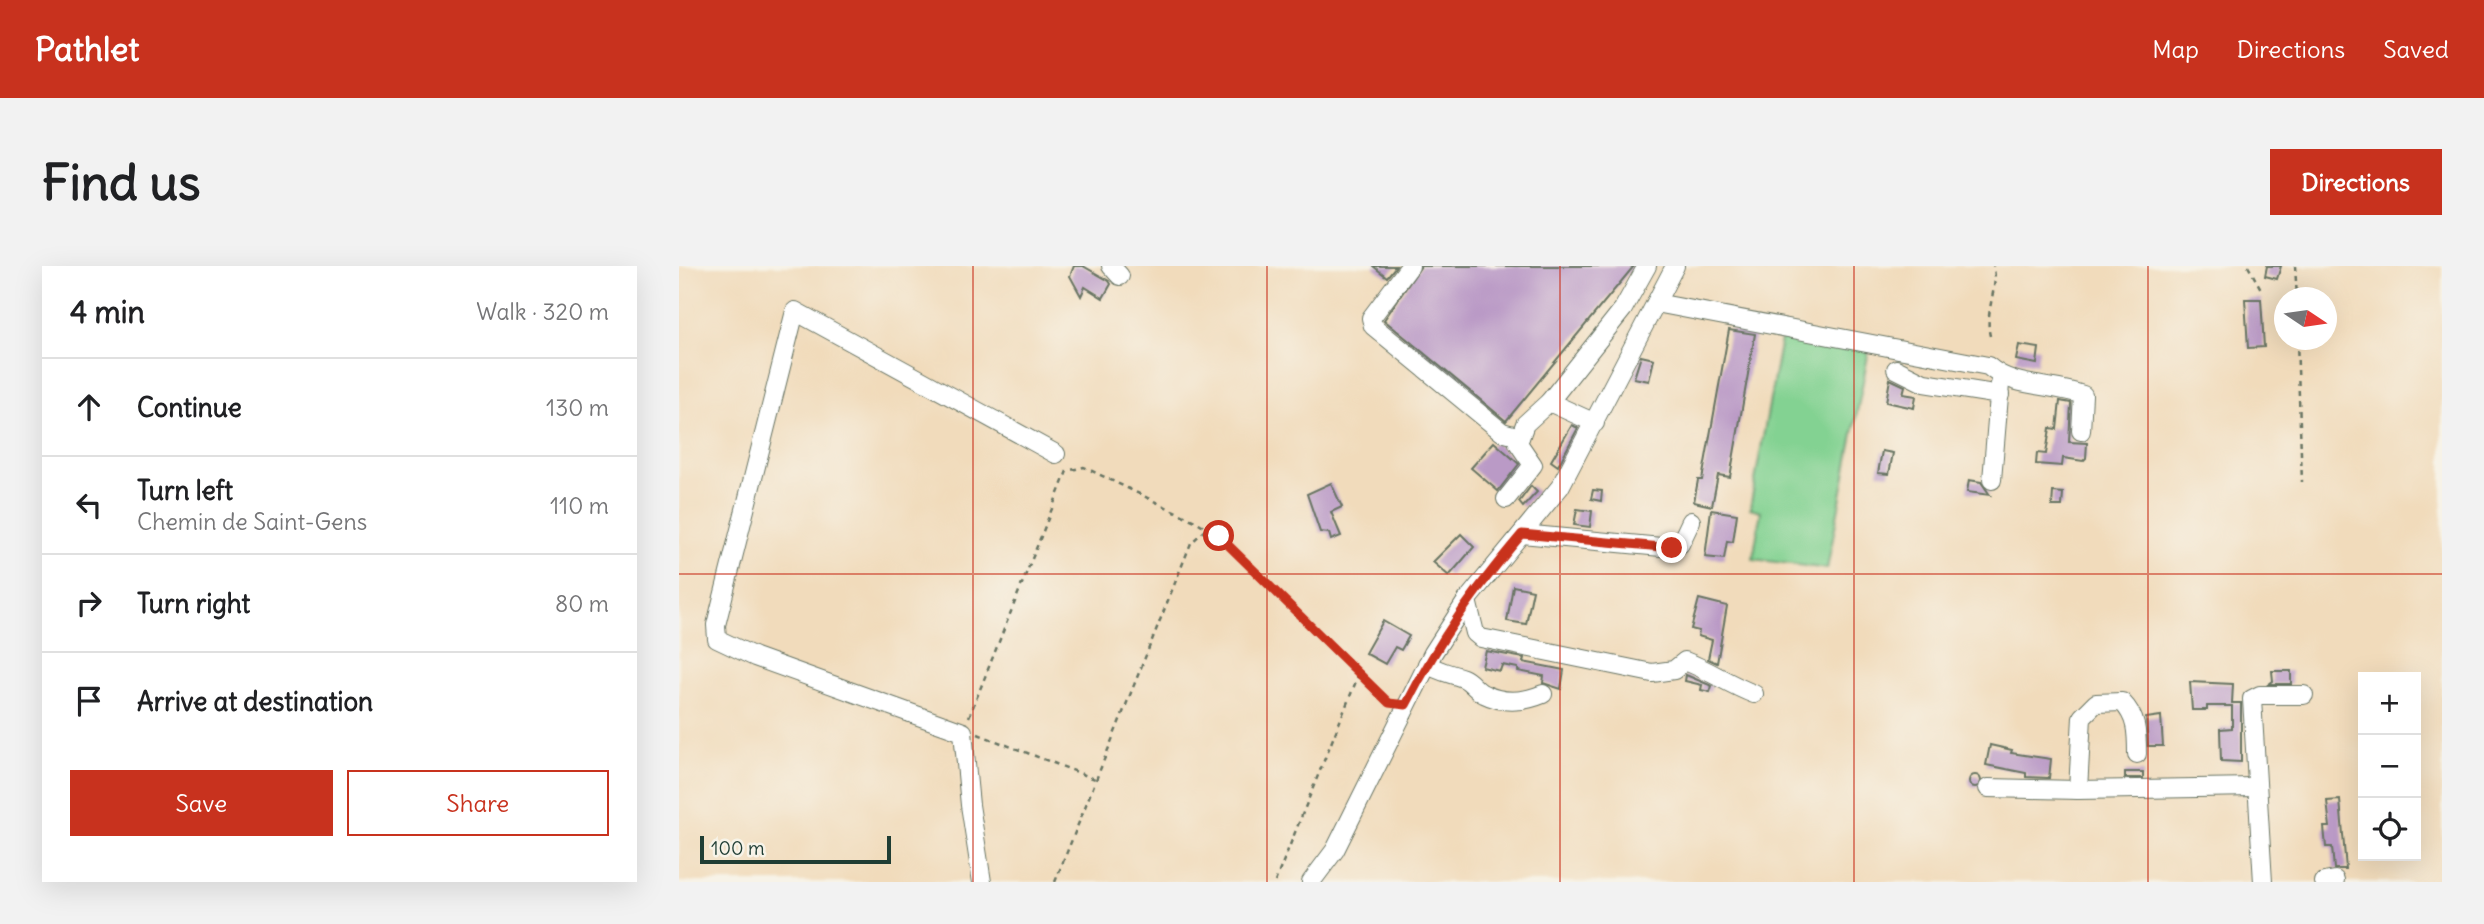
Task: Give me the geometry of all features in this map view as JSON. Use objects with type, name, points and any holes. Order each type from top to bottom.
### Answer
[{"type":"street","points":[[1410,266],[1371,318],[1373,326],[1502,432],[1520,436]]},
{"type":"street","points":[[1506,499],[1533,466],[1518,443],[1525,424],[1549,402],[1623,309],[1647,266]]},
{"type":"street","points":[[1311,882],[1335,850],[1427,664],[1467,600],[1560,486],[1675,266]]},
{"type":"street","points":[[1656,303],[1988,366],[2000,386],[1992,481]]},
{"type":"street","points":[[982,882],[969,805],[963,732],[755,657],[717,639],[719,612],[795,311],[1056,454]]},
{"type":"street","points":[[1896,369],[1924,383],[2000,386],[2083,395],[2081,431]]},
{"type":"street","points":[[1549,402],[1595,423]]},
{"type":"street","points":[[1522,534],[1672,548],[1680,544],[1691,521]]},
{"type":"street","points":[[1467,600],[1475,632],[1482,638],[1652,673],[1674,670],[1685,661],[1703,668],[1726,684],[1754,694]]},
{"type":"street","points":[[1427,664],[1441,673],[1465,679],[1483,694],[1501,699],[1525,702],[1543,694]]},
{"type":"street","points":[[2263,882],[2252,699],[2260,695],[2304,695]]},
{"type":"street","points":[[2078,790],[2083,717],[2096,703],[2122,702],[2132,712],[2137,730],[2137,754]]},
{"type":"street","points":[[1988,788],[2078,790],[2256,787]]},
{"type":"path","points":[[1990,336],[1986,320],[1996,274],[1993,266]]},
{"type":"path","points":[[2249,266],[2261,289]]},
{"type":"path","points":[[2295,266],[2296,287]]},
{"type":"path","points":[[2297,350],[2302,482]]},
{"type":"path","points":[[1095,779],[970,732],[963,732],[1067,471],[1084,467],[1219,536],[1389,703],[1406,705]]},
{"type":"path","points":[[1055,882],[1191,543],[1206,528]]},
{"type":"path","points":[[1275,882],[1359,674]]},
{"type":"green space","points":[[1782,334],[1869,350],[1827,569],[1753,559],[1761,511],[1750,508]]},
{"type":"building","points":[[1074,266],[1083,266],[1109,281],[1111,284],[1103,298],[1085,287],[1081,296],[1070,276]]},
{"type":"building","points":[[1373,266],[1396,266],[1387,277]]},
{"type":"building","points":[[1421,266],[1634,266],[1506,421],[1384,320]]},
{"type":"building","points":[[2267,266],[2281,266],[2277,279],[2265,276]]},
{"type":"building","points":[[2245,299],[2261,299],[2264,347],[2248,348]]},
{"type":"building","points":[[1729,330],[1755,334],[1730,477],[1718,475],[1712,506],[1694,502],[1698,480],[1702,480]]},
{"type":"building","points":[[2019,345],[2039,348],[2037,364],[2016,360]]},
{"type":"building","points":[[1641,356],[1654,359],[1649,381],[1634,378]]},
{"type":"building","points":[[1890,379],[1905,386],[1903,394],[1916,396],[1914,408],[1886,402]]},
{"type":"building","points":[[2060,401],[2071,403],[2069,442],[2087,443],[2086,458],[2083,461],[2063,458],[2062,466],[2036,464],[2037,453],[2046,454],[2050,428],[2057,429]]},
{"type":"building","points":[[1572,425],[1578,428],[1558,466],[1551,461]]},
{"type":"building","points":[[1494,442],[1519,464],[1498,491],[1471,468]]},
{"type":"building","points":[[1882,451],[1893,453],[1889,474],[1878,473]]},
{"type":"building","points":[[1969,480],[1981,482],[1990,495],[1967,492]]},
{"type":"building","points":[[1331,483],[1342,507],[1331,512],[1341,536],[1331,540],[1329,533],[1320,532],[1307,494]]},
{"type":"building","points":[[1531,486],[1537,492],[1523,507],[1519,502]]},
{"type":"building","points":[[1593,490],[1602,491],[1601,501],[1591,499]]},
{"type":"building","points":[[2053,492],[2063,493],[2062,506],[2052,506]]},
{"type":"building","points":[[1577,509],[1592,511],[1590,527],[1574,525]]},
{"type":"building","points":[[1711,510],[1737,514],[1733,542],[1727,541],[1724,559],[1705,557]]},
{"type":"building","points":[[1461,534],[1474,547],[1449,576],[1433,562]]},
{"type":"building","points":[[1513,586],[1533,590],[1526,624],[1507,621]]},
{"type":"building","points":[[1699,599],[1727,606],[1717,663],[1708,659],[1712,640],[1698,636],[1699,631],[1691,629]]},
{"type":"building","points":[[1383,621],[1409,636],[1401,650],[1395,647],[1385,664],[1365,653]]},
{"type":"building","points":[[1486,651],[1524,658],[1523,662],[1564,670],[1561,689],[1543,683],[1544,676],[1518,671],[1518,668],[1502,665],[1500,671],[1482,667]]},
{"type":"building","points":[[2272,671],[2291,671],[2291,684],[2269,684],[2273,681]]},
{"type":"building","points":[[1686,675],[1712,686],[1710,692],[1701,690],[1702,685],[1685,681]]},
{"type":"building","points":[[2190,682],[2233,684],[2232,703],[2241,703],[2241,762],[2221,761],[2220,729],[2232,728],[2232,706],[2207,706],[2207,710],[2192,710]]},
{"type":"building","points":[[2161,716],[2163,746],[2148,746],[2146,718]]},
{"type":"building","points":[[1990,745],[2012,750],[2011,753],[2051,759],[2049,778],[2026,777],[2026,773],[1986,765]]},
{"type":"building","points":[[2125,772],[2143,772],[2143,778],[2125,778]]},
{"type":"building","points":[[1975,775],[1981,781],[1975,787],[1969,781]]},
{"type":"building","points":[[2340,800],[2346,869],[2334,869],[2332,847],[2326,847],[2324,827],[2330,827],[2327,801]]},
{"type":"route","points":[[1219,536],[1389,703],[1406,705],[1433,653],[1467,600],[1522,534],[1672,548]]}]
